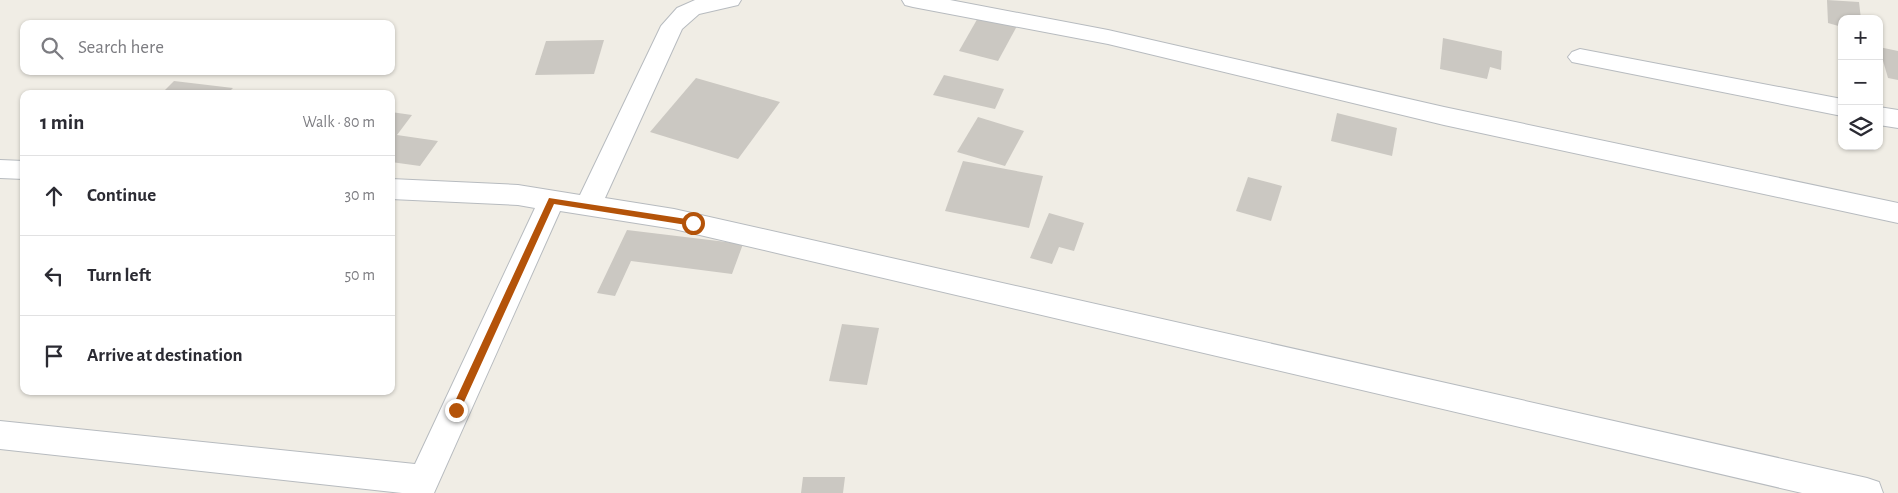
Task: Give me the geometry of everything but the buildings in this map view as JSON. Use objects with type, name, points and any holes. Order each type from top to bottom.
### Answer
[{"type":"street","points":[[588,206],[672,26],[681,14],[690,8],[730,0]]},
{"type":"street","points":[[913,0],[1108,37],[1444,116],[1898,214]]},
{"type":"street","points":[[1580,57],[1838,107]]},
{"type":"street","points":[[1883,117],[1898,119]]},
{"type":"street","points":[[0,169],[20,170]]},
{"type":"street","points":[[395,189],[518,195],[674,219],[1867,493]]},
{"type":"street","points":[[0,435],[421,487],[552,200]]},
{"type":"route","points":[[456,410],[552,200],[693,223]]}]
